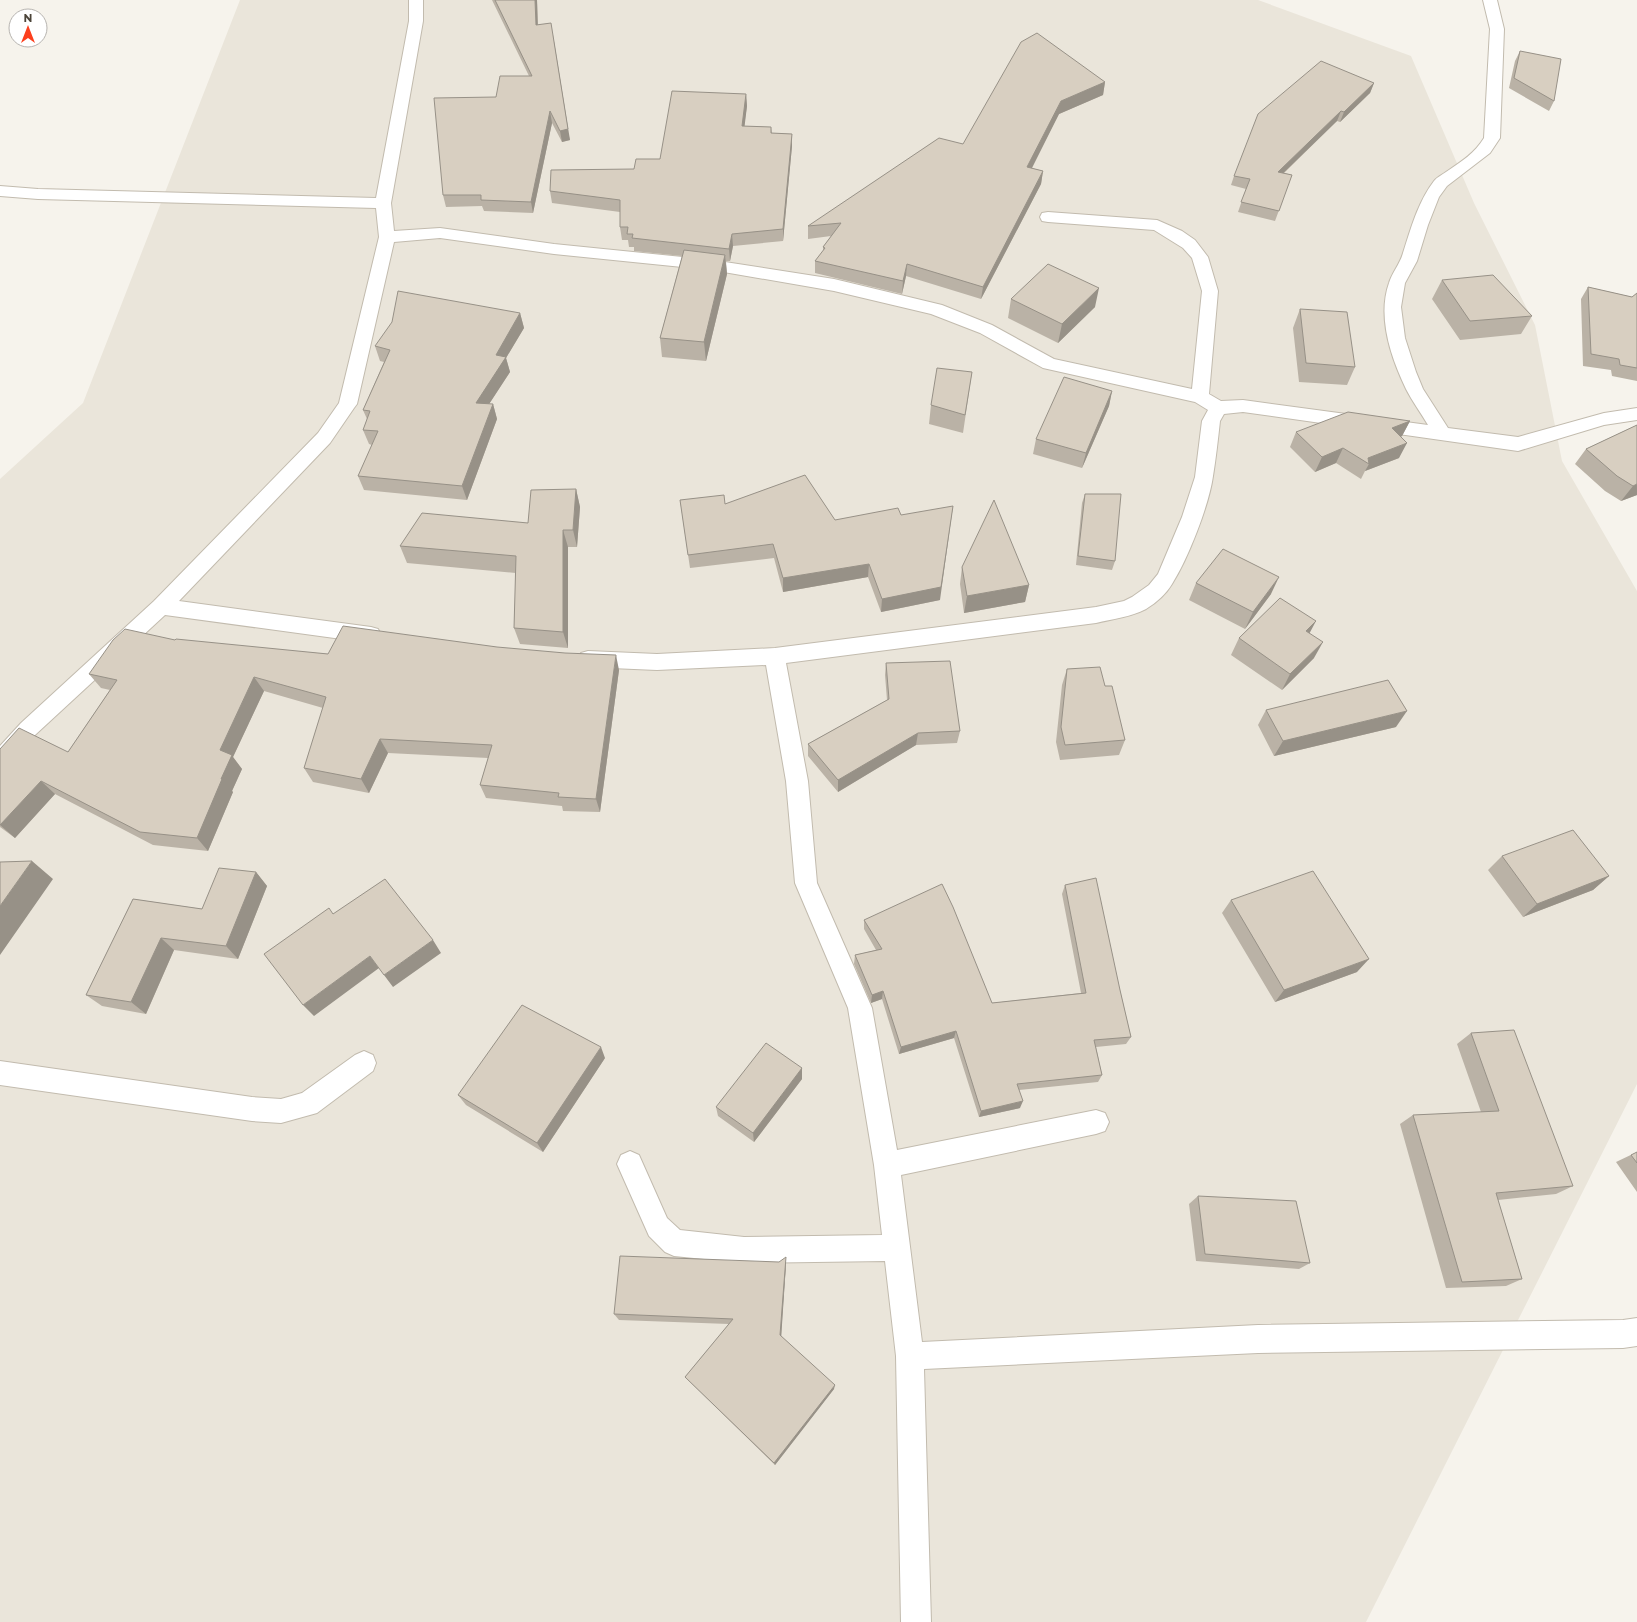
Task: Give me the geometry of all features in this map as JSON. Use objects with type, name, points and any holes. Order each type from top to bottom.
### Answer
[{"type":"street","points":[[0,761],[28,729],[161,607],[324,438],[348,404],[387,237],[383,203],[416,21],[416,0]]},
{"type":"street","points":[[1443,434],[1415,390],[1407,372],[1396,338],[1393,308],[1397,283],[1409,261],[1420,225],[1431,197],[1441,183],[1485,150],[1492,138],[1496,28],[1490,0]]},
{"type":"street","points":[[0,191],[38,194],[383,203]]},
{"type":"street","points":[[1048,217],[1156,225],[1176,235],[1189,244],[1200,257],[1210,291],[1200,397]]},
{"type":"street","points":[[387,237],[440,233],[554,249],[712,265],[834,285],[936,309],[986,329],[1049,364],[1200,397],[1218,408],[1243,406],[1518,444],[1604,419],[1637,414]]},
{"type":"street","points":[[569,658],[656,662],[775,656],[1096,616],[1128,608],[1139,603],[1156,590],[1165,579],[1174,562],[1192,517],[1204,477],[1211,422],[1218,408]]},
{"type":"street","points":[[161,607],[386,637]]},
{"type":"street","points":[[775,656],[797,781],[806,883],[860,1008],[887,1164],[910,1356],[916,1622]]},
{"type":"street","points":[[0,1073],[252,1109],[281,1111],[308,1104],[364,1063]]},
{"type":"street","points":[[887,1164],[1096,1122]]},
{"type":"street","points":[[630,1164],[658,1227],[674,1242],[744,1250],[897,1248]]},
{"type":"street","points":[[910,1356],[1258,1339],[1623,1334],[1637,1332]]},
{"type":"shaded area","points":[[240,0],[1258,0],[1411,56],[1474,203],[1535,325],[1562,461],[1637,591],[1637,1084],[1366,1622],[0,1622],[0,479],[83,403]]},
{"type":"building","points":[[495,0],[535,0],[536,25],[551,23],[568,129],[560,131],[550,111],[531,202],[481,200],[481,195],[443,195],[434,98],[496,97],[500,76],[532,76]]},
{"type":"building","points":[[1037,33],[1105,82],[1061,101],[1027,167],[1043,171],[983,287],[907,264],[903,281],[815,261],[825,248],[823,247],[841,223],[808,226],[939,138],[963,144],[1021,42]]},
{"type":"building","points":[[1520,51],[1561,59],[1554,101],[1514,78]]},
{"type":"building","points":[[1321,61],[1374,83],[1344,112],[1341,111],[1278,172],[1292,175],[1279,211],[1241,202],[1250,179],[1234,176],[1258,114]]},
{"type":"building","points":[[672,91],[746,94],[742,126],[771,127],[771,133],[792,134],[783,229],[732,234],[729,249],[632,238],[633,234],[627,234],[628,227],[620,227],[620,200],[550,191],[551,170],[634,169],[636,159],[660,159]]},
{"type":"building","points":[[684,250],[725,255],[704,342],[660,338]]},
{"type":"building","points":[[1048,264],[1099,288],[1062,324],[1011,299]]},
{"type":"building","points":[[1493,275],[1532,316],[1470,321],[1442,280]]},
{"type":"building","points":[[1588,287],[1632,297],[1637,293],[1637,368],[1620,365],[1619,359],[1591,354]]},
{"type":"building","points":[[398,291],[520,313],[496,355],[506,357],[476,403],[493,404],[462,486],[358,476],[378,431],[363,430],[370,411],[363,410],[390,350],[375,346],[392,322]]},
{"type":"building","points":[[1300,309],[1347,312],[1355,367],[1306,363]]},
{"type":"building","points":[[937,368],[972,372],[965,415],[931,405]]},
{"type":"building","points":[[1064,377],[1112,391],[1086,453],[1036,439]]},
{"type":"building","points":[[1348,412],[1410,421],[1392,428],[1407,443],[1368,458],[1369,464],[1343,448],[1322,457],[1296,432]]},
{"type":"building","points":[[1637,425],[1637,484],[1633,486],[1617,476],[1586,449]]},
{"type":"building","points":[[805,475],[835,520],[898,508],[901,515],[953,506],[941,587],[882,599],[869,564],[783,578],[773,544],[688,555],[680,500],[724,495],[725,504]]},
{"type":"building","points":[[576,489],[573,530],[563,530],[563,632],[514,628],[516,556],[400,546],[422,513],[528,523],[531,490]]},
{"type":"building","points":[[1085,494],[1121,494],[1115,561],[1078,556]]},
{"type":"building","points":[[994,500],[1029,585],[967,596],[962,567]]},
{"type":"building","points":[[1223,549],[1279,577],[1253,612],[1196,583]]},
{"type":"building","points":[[1280,598],[1316,621],[1306,631],[1323,642],[1290,674],[1239,638]]},
{"type":"building","points":[[343,626],[497,647],[565,653],[616,655],[596,799],[558,797],[559,793],[480,785],[492,745],[380,739],[361,779],[304,768],[326,697],[254,677],[220,750],[232,755],[197,838],[140,832],[41,781],[0,825],[0,749],[19,728],[68,752],[117,680],[89,674],[113,640],[125,629],[175,640],[328,654]]},
{"type":"building","points":[[950,661],[960,731],[918,733],[838,780],[808,744],[889,699],[886,663]]},
{"type":"building","points":[[1100,667],[1105,686],[1112,686],[1125,740],[1065,745],[1061,727],[1067,669]]},
{"type":"building","points":[[1388,680],[1407,711],[1283,741],[1266,710]]},
{"type":"building","points":[[1573,830],[1609,876],[1537,904],[1502,856]]},
{"type":"building","points":[[32,861],[0,906],[0,862]]},
{"type":"building","points":[[219,868],[256,872],[226,946],[161,938],[131,1002],[86,995],[133,899],[202,909]]},
{"type":"building","points":[[1313,871],[1369,959],[1284,990],[1231,900]]},
{"type":"building","points":[[1096,878],[1131,1037],[1094,1040],[1102,1075],[1017,1084],[1023,1101],[981,1111],[956,1031],[901,1047],[883,991],[872,995],[855,955],[882,949],[864,920],[942,884],[953,907],[992,1003],[1086,993],[1065,885]]},
{"type":"building","points":[[385,879],[433,940],[384,975],[370,956],[303,1005],[264,954],[329,908],[333,914]]},
{"type":"building","points":[[522,1005],[601,1047],[537,1143],[458,1095]]},
{"type":"building","points":[[1514,1030],[1573,1186],[1496,1193],[1522,1279],[1462,1282],[1413,1115],[1499,1111],[1471,1033]]},
{"type":"building","points":[[766,1043],[802,1068],[753,1133],[716,1107]]},
{"type":"building","points":[[1637,1152],[1637,1163],[1631,1155]]},
{"type":"building","points":[[1198,1196],[1296,1201],[1310,1263],[1205,1254]]},
{"type":"building","points":[[620,1256],[779,1262],[786,1257],[780,1335],[835,1385],[774,1463],[685,1377],[733,1319],[614,1314]]}]
